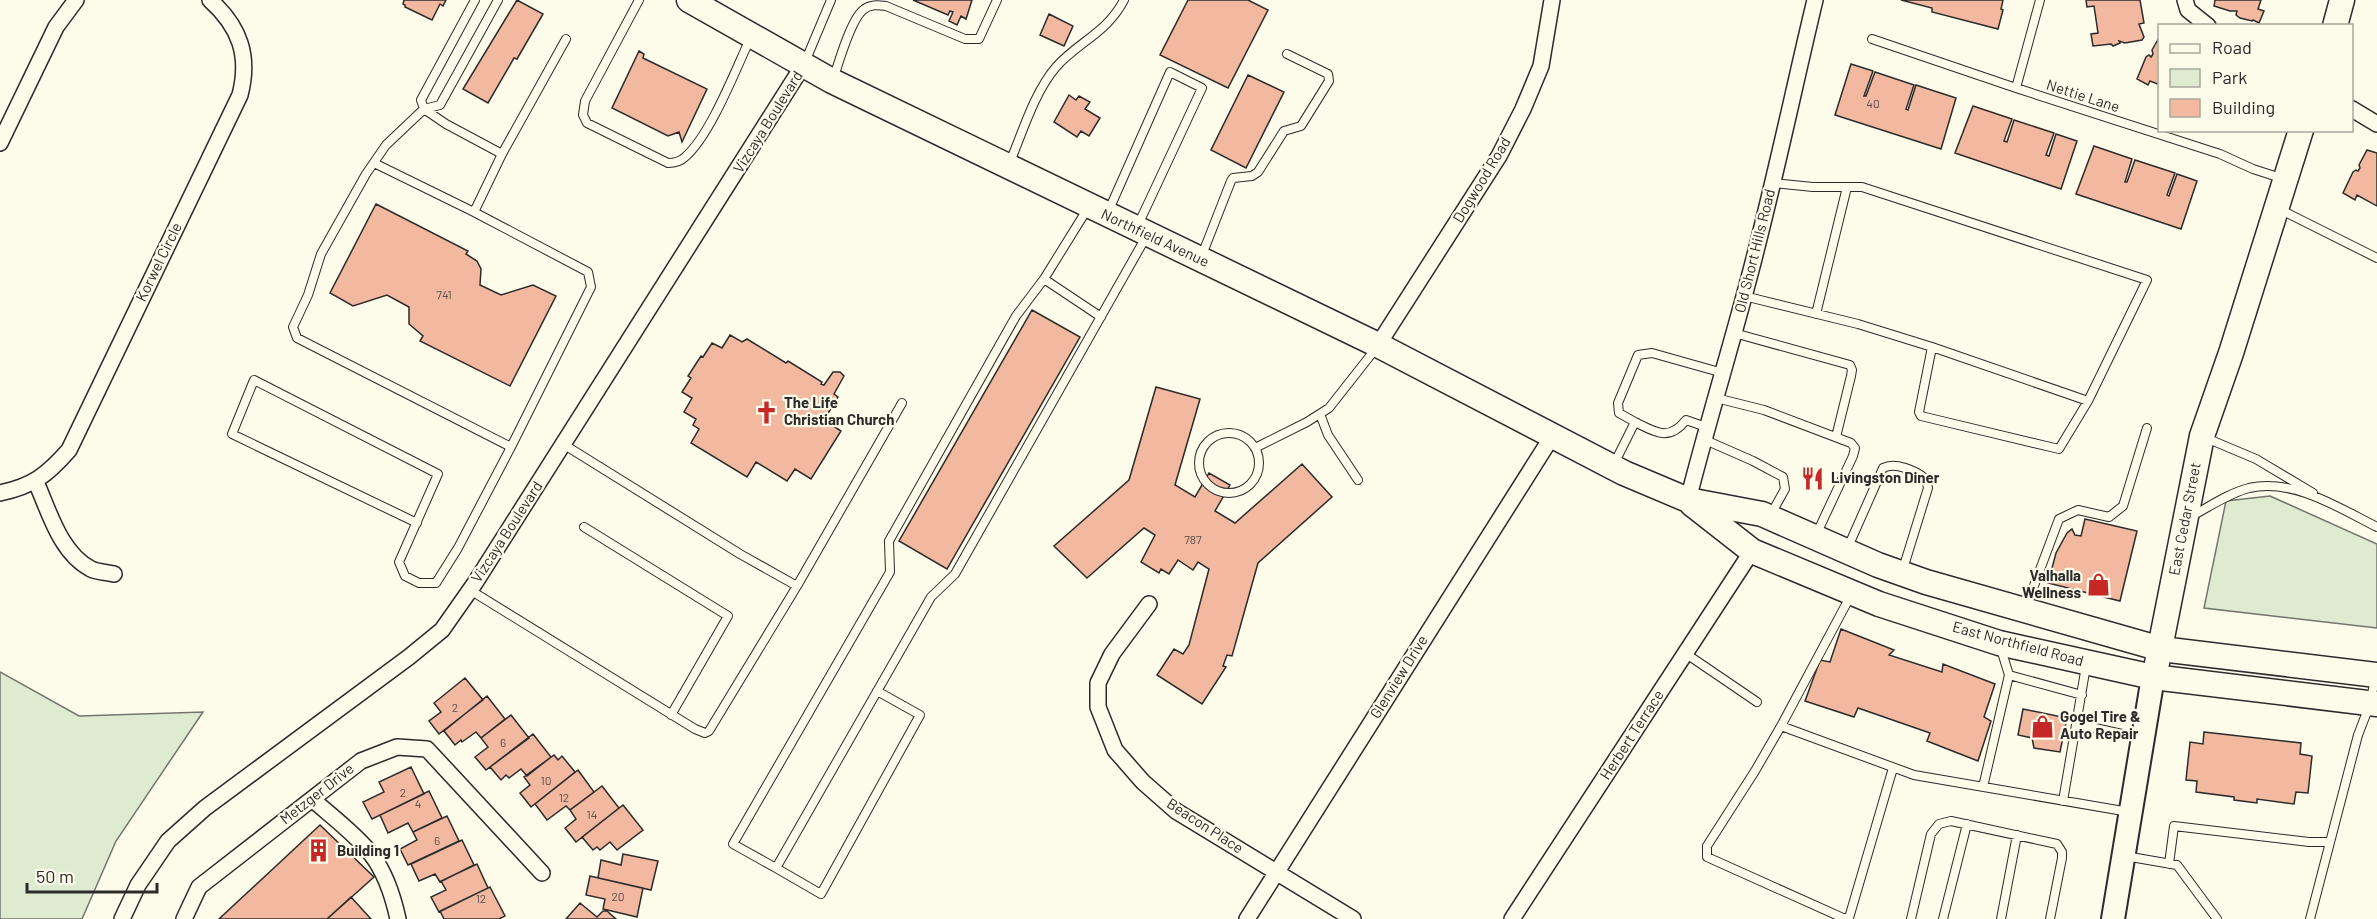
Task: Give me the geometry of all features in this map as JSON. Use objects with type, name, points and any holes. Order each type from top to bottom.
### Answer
[{"type":"main road","points":[[2336,24],[2342,0]]},
{"type":"main road","name":"Northfield Avenue","points":[[700,2],[832,81],[1378,345],[1618,470]]},
{"type":"main road","name":"East Cedar Street","points":[[2113,919],[2153,677],[2161,649],[2202,436],[2300,132]]},
{"type":"main road","name":"East Northfield Road","points":[[1618,470],[1688,500],[1762,514],[1901,573],[2024,611],[2161,649],[2376,674]]},
{"type":"main road","name":"East Northfield Road","points":[[1688,500],[1752,551],[1852,594],[1999,643],[2153,677],[2374,704]]},
{"type":"main road","points":[[1752,551],[1772,534],[1860,571],[1878,565]]},
{"type":"street","points":[[0,143],[56,27],[76,0]]},
{"type":"street","name":"Korwel Circle","points":[[0,493],[36,482],[53,469],[69,450],[240,95],[245,74],[242,48],[230,19],[210,0]]},
{"type":"street","name":"Dogwood Road","points":[[1378,345],[1499,156],[1523,109],[1541,66],[1552,0]]},
{"type":"street","name":"Old Short Hills Road","points":[[1688,500],[1744,296],[1815,0]]},
{"type":"street","points":[[2185,0],[2188,10],[2206,24]]},
{"type":"street","name":"Vizcaya Boulevard","points":[[122,919],[138,885],[168,841],[205,808],[442,630],[470,590],[804,64]]},
{"type":"street","points":[[2353,110],[2377,124]]},
{"type":"street","name":"Glenview Drive","points":[[1247,919],[1553,435]]},
{"type":"street","points":[[36,482],[67,548],[77,559],[92,569],[114,574]]},
{"type":"street","name":"Herbert Terrace","points":[[1512,919],[1752,551]]},
{"type":"street","name":"Beacon Place","points":[[1149,604],[1112,654],[1098,683],[1098,707],[1115,750],[1143,782],[1176,811],[1353,919]]},
{"type":"street","name":"Metzger Drive","points":[[184,919],[199,887],[361,760],[397,747],[427,749],[543,873]]},
{"type":"street","points":[[312,798],[371,853],[386,881],[398,919]]},
{"type":"lane","points":[[475,0],[422,100],[424,109],[446,124],[502,154]]},
{"type":"lane","points":[[498,0],[440,105],[424,109],[386,145],[354,194],[321,254],[309,295],[294,327],[297,338],[511,447]]},
{"type":"lane","points":[[639,0],[585,101],[583,115],[587,123],[668,163],[684,159],[701,139],[753,35]]},
{"type":"lane","points":[[804,64],[831,0]]},
{"type":"lane","points":[[832,81],[845,43],[862,10],[874,4],[886,6],[965,39],[979,39],[997,0]]},
{"type":"lane","points":[[1008,167],[1035,102],[1056,67],[1116,16],[1124,0]]},
{"type":"lane","points":[[2016,88],[2040,0]]},
{"type":"lane","points":[[474,212],[502,154],[566,39]]},
{"type":"lane","name":"Nettie Lane","points":[[1872,39],[2220,154],[2285,180]]},
{"type":"lane","points":[[1200,260],[1233,178],[1252,176],[1258,172],[1284,131],[1301,126],[1329,81],[1328,74],[1287,54]]},
{"type":"lane","points":[[776,868],[931,597],[955,574],[1101,317],[1142,231],[1202,88],[1170,72],[1097,211],[1016,316],[889,541],[890,572],[734,844],[821,894],[920,715],[877,692]]},
{"type":"lane","points":[[374,163],[588,272],[591,287],[511,447],[458,548],[436,583],[419,583],[405,576],[399,562],[417,523],[438,474],[254,380],[232,434],[417,523]]},
{"type":"lane","points":[[1772,183],[1813,187],[1862,187],[2147,280],[2088,401],[2059,449],[1921,416],[1919,412],[1932,347]]},
{"type":"lane","points":[[1816,314],[1847,187]]},
{"type":"lane","points":[[2277,208],[2377,258]]},
{"type":"lane","points":[[1044,279],[1101,317]]},
{"type":"lane","points":[[1744,296],[1932,347],[2088,401]]},
{"type":"lane","points":[[1734,333],[1850,365],[1851,376],[1836,437]]},
{"type":"lane","points":[[1255,448],[1329,408],[1378,345]]},
{"type":"lane","points":[[1723,373],[1652,353],[1638,355],[1618,403],[1619,413],[1660,434],[1670,433],[1686,420],[1783,477],[1785,489],[1770,517]]},
{"type":"lane","points":[[1716,398],[1764,410],[1851,442],[1855,448],[1853,456],[1815,537]]},
{"type":"lane","points":[[470,590],[671,715],[705,733],[709,731],[796,586],[902,403]]},
{"type":"lane","points":[[1320,414],[1328,435],[1358,480]]},
{"type":"lane","points":[[1618,470],[1635,422]]},
{"type":"lane","points":[[2024,611],[2059,519],[2078,510],[2109,517],[2123,506],[2147,428]]},
{"type":"lane","points":[[1231,433],[1249,440],[1255,448],[1259,457],[1256,477],[1242,490],[1232,493],[1222,492],[1205,481],[1199,463],[1205,445],[1212,438],[1231,433]]},
{"type":"lane","points":[[2202,436],[2256,459],[2324,500],[2377,527]]},
{"type":"lane","points":[[563,444],[740,554],[796,586]]},
{"type":"lane","points":[[1846,551],[1883,468],[1893,465],[1917,473],[1926,479],[1928,488],[1901,573]]},
{"type":"lane","points":[[2184,520],[2250,488],[2284,488],[2324,500]]},
{"type":"lane","points":[[584,527],[728,616],[671,715]]},
{"type":"lane","points":[[1852,594],[1781,726],[1707,846],[1707,856],[1843,918],[1849,918],[1893,768]]},
{"type":"lane","points":[[1983,787],[2009,675],[1999,643]]},
{"type":"lane","points":[[1685,653],[1757,702]]},
{"type":"lane","points":[[2063,801],[2086,662]]},
{"type":"lane","points":[[2310,919],[2358,735],[2374,704],[2376,674]]},
{"type":"lane","points":[[2009,675],[2082,694]]},
{"type":"lane","points":[[2077,724],[2142,738]]},
{"type":"lane","points":[[1781,726],[1914,775],[2130,812]]},
{"type":"lane","points":[[1911,919],[1928,841],[1934,828],[1939,824],[1952,821],[2057,844],[2062,852],[2050,919]]},
{"type":"lane","points":[[1943,919],[1967,824]]},
{"type":"lane","points":[[2169,864],[2174,826],[2309,842],[2330,842]]},
{"type":"lane","points":[[2001,919],[2017,835]]},
{"type":"lane","points":[[2123,856],[2177,865],[2217,919]]},
{"type":"green space","points":[[2270,496],[2377,544],[2377,628],[2204,608],[2226,501]]},
{"type":"green space","points":[[0,672],[79,716],[203,712],[116,841],[82,919],[0,919]]},
{"type":"building","points":[[404,0],[446,0],[443,6],[440,4],[432,20],[405,7]]},
{"type":"building","points":[[517,0],[543,14],[488,103],[463,89]]},
{"type":"building","points":[[913,0],[972,0],[966,19],[961,16],[957,25],[949,21],[953,12],[950,11],[948,15]]},
{"type":"building","points":[[913,0],[972,0],[966,19],[961,16],[957,25],[949,21],[953,12],[950,11],[948,15]]},
{"type":"building","points":[[1188,0],[1248,0],[1268,10],[1228,88],[1160,55]]},
{"type":"building","points":[[1901,0],[2003,0],[2001,9],[2003,10],[1998,29],[1932,12],[1932,8]]},
{"type":"building","points":[[2086,0],[2140,0],[2144,23],[2139,24],[2144,37],[2142,40],[2125,43],[2119,41],[2120,43],[2113,46],[2111,44],[2093,46],[2091,34],[2098,33],[2094,6],[2087,7]]},
{"type":"building","points":[[2215,0],[2261,0],[2258,9],[2264,11],[2259,23],[2240,18],[2236,15],[2237,11],[2214,6]]},
{"type":"building","points":[[1049,14],[1073,26],[1064,46],[1040,35]]},
{"type":"building","points":[[2158,40],[2158,84],[2150,81],[2148,85],[2137,79],[2146,57],[2149,55],[2151,57],[2153,54],[2152,50]]},
{"type":"building","points":[[639,51],[644,54],[643,58],[707,89],[682,142],[679,132],[668,136],[612,108]]},
{"type":"building","points":[[1851,64],[1873,71],[1864,96],[1866,96],[1875,72],[1914,85],[1906,109],[1908,110],[1916,85],[1956,98],[1941,149],[1835,115]]},
{"type":"building","points":[[1248,75],[1284,92],[1246,168],[1211,150]]},
{"type":"building","points":[[1069,95],[1076,100],[1079,96],[1090,102],[1085,109],[1100,118],[1089,136],[1081,131],[1077,137],[1054,122]]},
{"type":"building","points":[[1973,106],[2012,119],[2004,141],[2007,142],[2014,120],[2054,133],[2046,155],[2049,156],[2056,134],[2077,141],[2061,189],[1955,153]]},
{"type":"building","points":[[2094,146],[2132,159],[2125,182],[2127,182],[2135,160],[2175,173],[2167,195],[2169,196],[2177,174],[2197,181],[2181,229],[2076,194]]},
{"type":"building","points":[[2367,150],[2377,153],[2377,206],[2357,195],[2355,200],[2343,193],[2353,172],[2360,168],[2359,165]]},
{"type":"building","points":[[376,204],[468,251],[466,254],[477,261],[481,269],[480,285],[501,295],[533,285],[556,296],[510,386],[420,341],[423,336],[409,324],[409,307],[387,295],[353,306],[330,293]]},
{"type":"building","points":[[1032,310],[1080,337],[947,569],[899,541]]},
{"type":"building","points":[[730,335],[742,342],[747,339],[786,363],[788,361],[822,382],[821,384],[824,385],[833,372],[840,372],[844,376],[834,394],[838,397],[824,420],[841,431],[811,479],[795,469],[787,481],[756,462],[747,477],[691,443],[699,429],[693,425],[696,419],[684,412],[692,398],[682,392],[691,378],[688,376],[701,356],[703,357],[712,343],[722,348]]},
{"type":"building","points":[[1156,387],[1200,399],[1175,485],[1195,497],[1209,473],[1230,485],[1215,511],[1235,523],[1302,464],[1332,497],[1258,563],[1232,656],[1227,655],[1223,666],[1226,667],[1202,704],[1157,675],[1174,649],[1183,654],[1189,645],[1209,569],[1198,562],[1193,570],[1178,560],[1169,574],[1161,569],[1159,573],[1141,562],[1155,535],[1144,528],[1087,578],[1054,546],[1129,480]]},
{"type":"building","points":[[2085,519],[2137,531],[2120,601],[2048,583],[2056,553],[2067,533],[2072,529],[2075,535],[2081,536]]},
{"type":"building","points":[[1841,629],[1894,650],[1889,655],[1942,672],[1943,664],[1995,684],[1984,717],[1991,721],[1978,761],[1927,741],[1930,733],[1858,708],[1854,717],[1805,701],[1820,660],[1830,662]]},
{"type":"building","points":[[465,678],[483,700],[439,734],[429,721],[441,712],[434,703]]},
{"type":"building","points":[[487,696],[505,719],[481,738],[476,732],[455,745],[444,731]]},
{"type":"building","name":"Gogel Tire & Auto Repair","points":[[2023,709],[2067,718],[2060,752],[2034,748],[2032,738],[2018,735]]},
{"type":"building","points":[[511,715],[529,738],[486,770],[475,757],[488,747],[481,738]]},
{"type":"building","points":[[2204,732],[2301,743],[2300,754],[2312,756],[2308,793],[2296,792],[2294,804],[2257,799],[2257,803],[2234,800],[2234,797],[2196,792],[2197,781],[2186,780],[2190,742],[2203,744]]},
{"type":"building","points":[[533,734],[551,757],[527,776],[521,769],[509,778],[506,775],[501,780],[490,767]]},
{"type":"building","points":[[554,755],[558,760],[562,756],[575,772],[531,807],[520,793],[530,785],[524,777]]},
{"type":"building","points":[[411,767],[424,794],[372,819],[363,802],[384,792],[379,782]]},
{"type":"building","points":[[578,770],[594,792],[570,810],[566,806],[547,820],[535,804]]},
{"type":"building","points":[[602,786],[619,808],[576,842],[565,828],[576,819],[570,810]]},
{"type":"building","points":[[429,791],[442,818],[413,832],[408,823],[388,833],[380,815]]},
{"type":"building","points":[[623,805],[643,830],[617,850],[610,842],[600,850],[597,847],[593,850],[582,837]]},
{"type":"building","points":[[447,816],[459,841],[408,865],[400,849],[417,840],[413,832]]},
{"type":"building","name":"Building 1","points":[[320,825],[374,877],[327,919],[219,919]]},
{"type":"building","points":[[462,840],[474,865],[440,882],[435,874],[419,881],[411,864]]},
{"type":"building","points":[[623,854],[658,861],[651,890],[598,878],[601,860],[621,865]]},
{"type":"building","points":[[477,864],[488,888],[439,912],[431,897],[446,890],[441,881]]},
{"type":"building","points":[[590,876],[643,888],[637,917],[603,909],[605,899],[586,895]]},
{"type":"building","points":[[490,887],[505,916],[499,919],[444,919],[440,911]]},
{"type":"building","points":[[351,897],[371,919],[327,919]]},
{"type":"building","points":[[580,903],[597,917],[603,911],[607,911],[616,919],[566,919]]},
{"type":"place","name":"The Life Christian Church","points":[[766,412]]},
{"type":"place","name":"Livingston Diner","points":[[1813,478]]},
{"type":"place","name":"Valhalla Wellness","points":[[2099,585]]},
{"type":"place","name":"Gogel Tire & Auto Repair","points":[[2042,726]]},
{"type":"place","name":"Building 1","points":[[319,851]]}]
